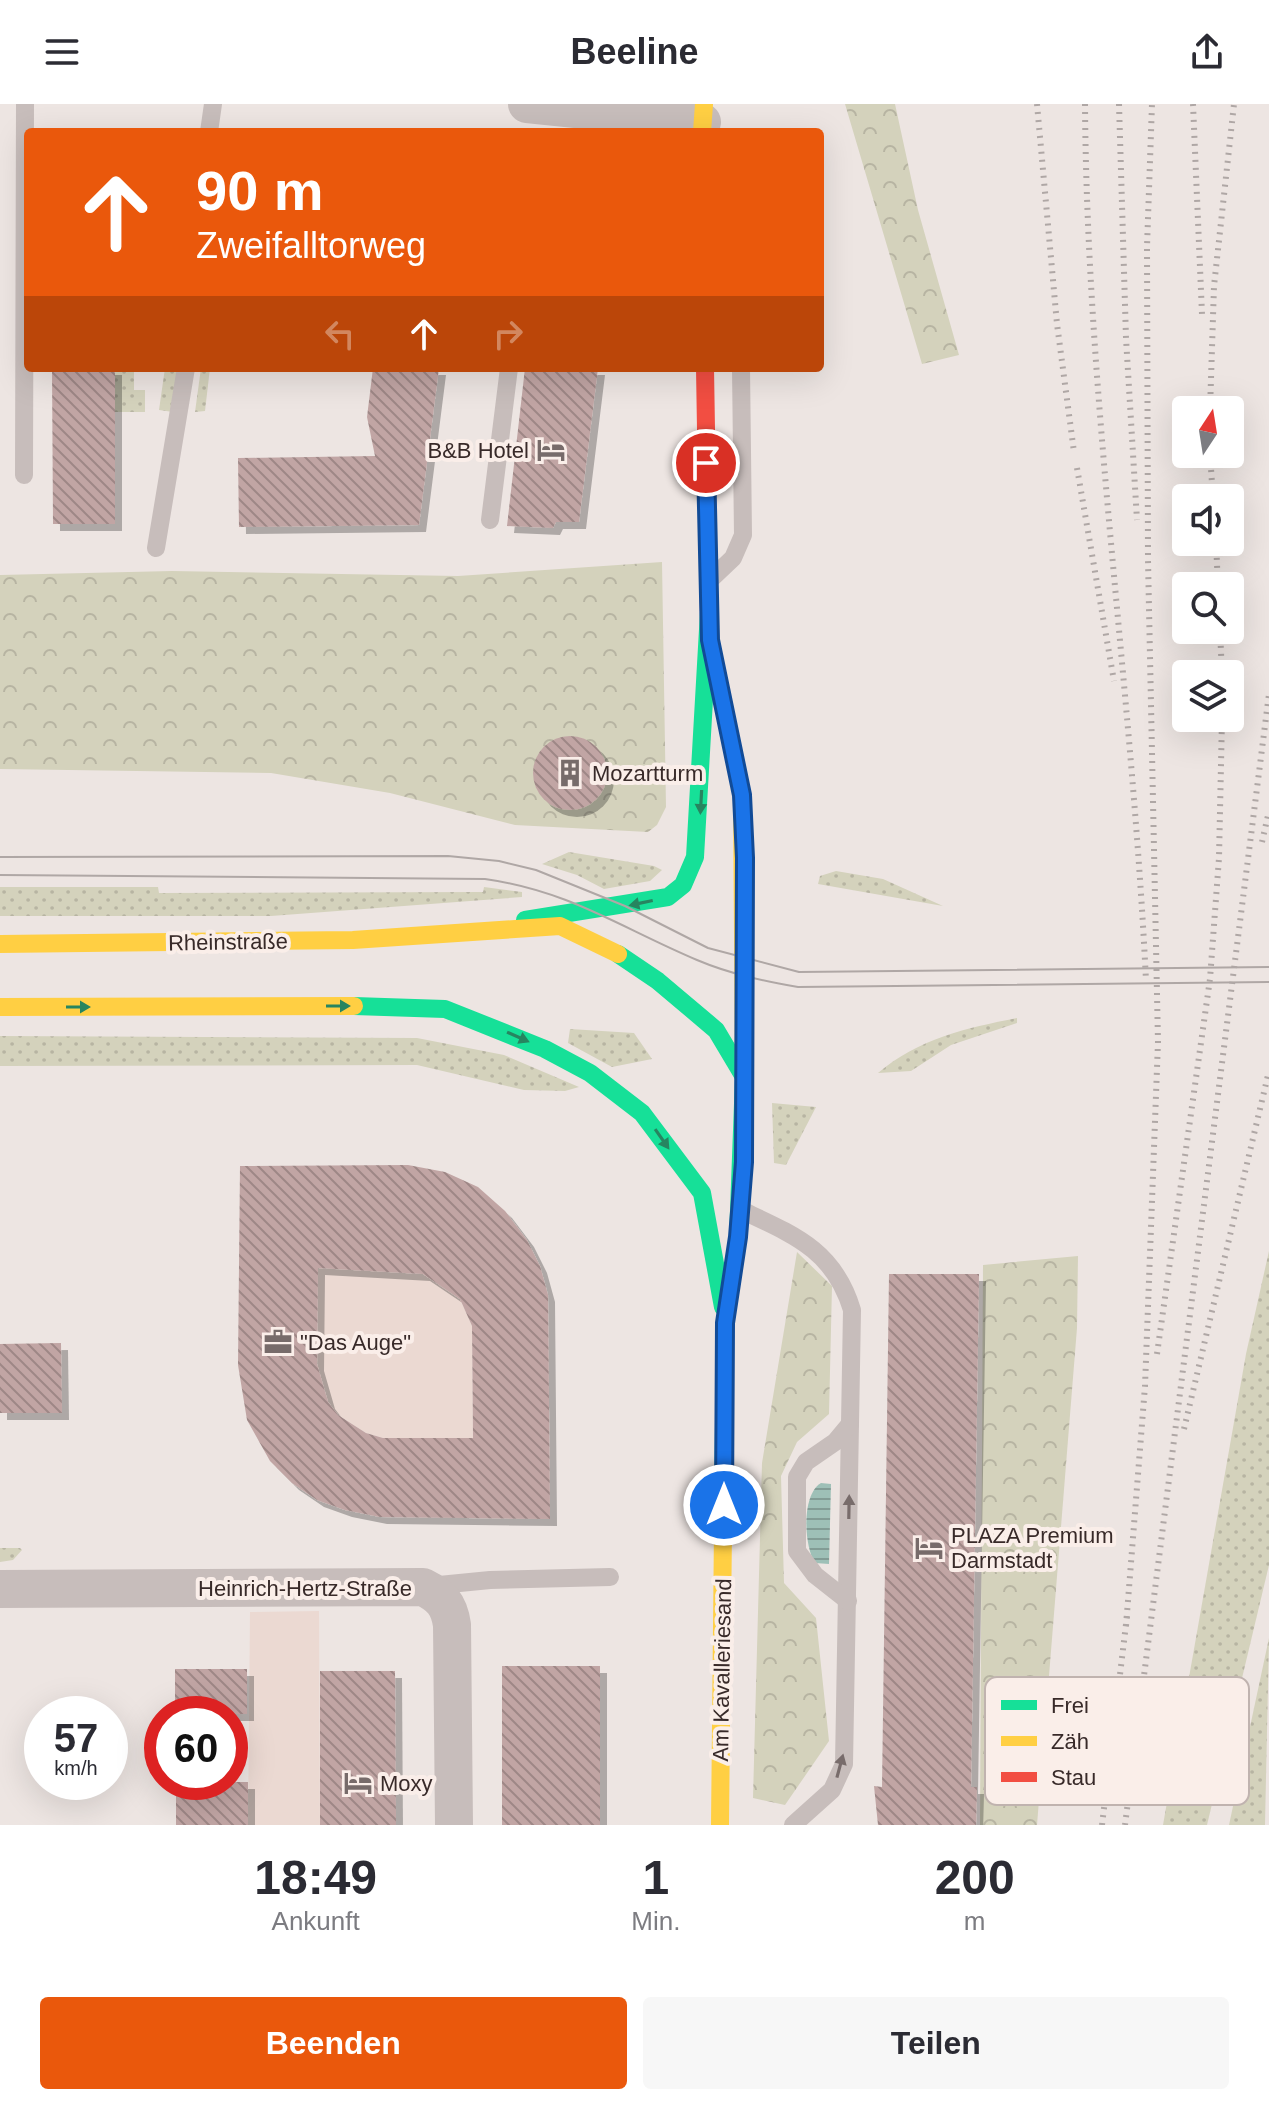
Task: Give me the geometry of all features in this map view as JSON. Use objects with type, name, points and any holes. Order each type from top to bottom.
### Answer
[{"type":"main road","points":[[705,372],[710,640]]},
{"type":"main road","name":"Rheinstraße","points":[[456,933],[668,897],[679,892],[695,857],[710,640]]},
{"type":"main road","name":"Am Kavalleriesand","points":[[710,640],[742,795],[744,1017],[741,1210],[725,1323],[720,1825]]},
{"type":"main road","name":"Rheinstraße","points":[[0,944],[286,942],[560,926],[617,953],[700,1014],[731,1050],[744,1077]]},
{"type":"main road","name":"Am Kavalleriesand","points":[[0,1007],[445,1009],[545,1049],[590,1073],[642,1113],[702,1193],[725,1323]]},
{"type":"street","points":[[527,104],[563,115],[703,119]]},
{"type":"street","points":[[423,1587],[441,1596],[450,1611],[452,1625],[454,1825]]},
{"type":"street","name":"Heinrich-Hertz-Straße","points":[[0,1589],[423,1587]]},
{"type":"lane","points":[[25,104],[25,128]]},
{"type":"lane","points":[[210,128],[213,104]]},
{"type":"lane","points":[[24,372],[24,475]]},
{"type":"lane","points":[[156,548],[185,372]]},
{"type":"lane","points":[[490,520],[508,372]]},
{"type":"lane","points":[[709,582],[733,558],[743,535],[741,372]]},
{"type":"lane","points":[[741,1210],[813,1249],[831,1264],[845,1285],[852,1310],[844,1764],[832,1790],[793,1825]]},
{"type":"lane","points":[[848,1601],[815,1575],[797,1551],[797,1477],[806,1462],[835,1442],[850,1424]]},
{"type":"lane","name":"Heinrich-Hertz-Straße","points":[[423,1587],[490,1580],[610,1577]]},
{"type":"green space","points":[[845,104],[895,104],[918,210],[959,355],[922,364]]},
{"type":"green space","points":[[115,372],[134,372],[134,390],[145,390],[145,412],[115,412]]},
{"type":"green space","points":[[164,372],[178,372],[173,412],[159,410]]},
{"type":"green space","points":[[200,372],[210,372],[205,411],[195,412]]},
{"type":"green space","points":[[662,562],[666,807],[657,825],[648,832],[515,825],[390,793],[271,773],[0,769],[0,575],[172,571],[458,576]]},
{"type":"green space","points":[[569,852],[654,866],[662,870],[650,881],[604,889],[577,875],[542,864]]},
{"type":"green space","points":[[836,871],[883,879],[943,906],[818,884],[820,876]]},
{"type":"green space","points":[[0,887],[158,887],[159,893],[483,892],[484,887],[522,892],[522,897],[271,916],[0,916]]},
{"type":"green space","points":[[1017,1018],[1017,1023],[951,1045],[911,1071],[878,1073],[909,1051],[943,1036]]},
{"type":"green space","points":[[570,1029],[634,1033],[652,1059],[612,1067],[568,1043]]},
{"type":"green space","points":[[0,1036],[417,1038],[504,1055],[579,1087],[565,1091],[524,1090],[417,1065],[0,1066]]},
{"type":"green space","points":[[772,1103],[816,1107],[786,1165],[774,1163]]},
{"type":"green space","points":[[1269,1251],[1269,1565],[1242,1677],[1189,1677],[1246,1354]]},
{"type":"green space","points":[[797,1252],[832,1286],[829,1414],[797,1442],[781,1476],[784,1583],[816,1618],[829,1741],[785,1805],[753,1798],[762,1463]]},
{"type":"green space","points":[[1078,1256],[1077,1328],[1049,1677],[985,1677],[985,1805],[1039,1805],[1037,1825],[980,1825],[983,1265]]},
{"type":"green space","points":[[0,1548],[22,1550],[13,1560],[0,1562]]},
{"type":"green space","points":[[1269,1638],[1265,1825],[1229,1825],[1233,1805],[1249,1805],[1249,1732]]},
{"type":"green space","points":[[1167,1805],[1212,1805],[1207,1825],[1163,1825]]},
{"type":"shaded area","points":[[318,1268],[423,1274],[460,1299],[472,1326],[473,1438],[383,1438],[366,1433],[338,1415],[328,1402],[317,1364]]},
{"type":"shaded area","points":[[319,1611],[320,1825],[248,1825],[250,1612]]},
{"type":"water","points":[[821,1483],[831,1484],[829,1564],[815,1563],[808,1545],[807,1509],[810,1498]]},
{"type":"building","points":[[52,372],[115,372],[115,524],[53,524]]},
{"type":"building","points":[[373,372],[438,372],[419,525],[239,527],[238,458],[375,456],[367,417]]},
{"type":"building","name":"B&B Hotel","points":[[525,372],[598,372],[579,522],[556,522],[553,528],[507,526]]},
{"type":"building","name":"Mozartturm","points":[[570,736],[584,739],[596,747],[604,759],[607,773],[604,787],[596,799],[584,807],[570,810],[556,807],[544,799],[536,787],[533,773],[536,759],[544,747],[556,739]]},
{"type":"building","name":"\"Das Auge\"","points":[[408,1165],[445,1172],[478,1187],[505,1211],[527,1240],[540,1266],[548,1295],[550,1519],[380,1517],[345,1510],[317,1500],[292,1483],[270,1461],[247,1420],[238,1365],[240,1166]],"holes":[[[318,1268],[423,1274],[460,1299],[472,1326],[473,1438],[383,1438],[366,1433],[338,1415],[328,1402],[317,1364]]]},
{"type":"building","name":"PLAZA Premium Darmstadt","points":[[889,1274],[979,1274],[971,1787],[977,1787],[976,1825],[878,1825],[874,1786],[882,1787]]},
{"type":"building","points":[[61,1343],[62,1413],[0,1413],[0,1344]]},
{"type":"building","points":[[502,1666],[600,1666],[600,1825],[502,1825]]},
{"type":"building","points":[[175,1669],[247,1669],[247,1696],[175,1696]]},
{"type":"building","name":"Moxy","points":[[320,1671],[395,1671],[396,1825],[320,1825]]},
{"type":"building","points":[[176,1800],[248,1800],[248,1825],[176,1825]]},
{"type":"tram line","points":[[0,857],[448,856],[499,861],[536,870],[625,906],[708,948],[799,972],[1269,967]]},
{"type":"tram line","points":[[0,875],[485,879],[569,901],[722,969],[798,987],[1269,982]]},
{"type":"railway","points":[[1037,104],[1057,324],[1074,452]]},
{"type":"railway","points":[[1085,104],[1093,324],[1131,762],[1146,981]]},
{"type":"railway","points":[[1119,104],[1126,338],[1137,520]]},
{"type":"railway","points":[[1126,1626],[1145,1386],[1158,1042],[1148,560],[1147,247],[1152,104]]},
{"type":"railway","points":[[1193,104],[1202,314]]},
{"type":"railway","points":[[1210,396],[1214,286],[1234,104]]},
{"type":"railway","points":[[1077,468],[1114,681]]},
{"type":"railway","points":[[1211,468],[1212,484]]},
{"type":"railway","points":[[1217,556],[1217,572]]},
{"type":"railway","points":[[1221,644],[1221,660]]},
{"type":"railway","points":[[1144,1677],[1269,694]]},
{"type":"railway","points":[[1157,1354],[1210,979],[1219,858],[1222,732]]},
{"type":"railway","points":[[1262,842],[1269,811]]},
{"type":"railway","points":[[1184,1429],[1269,1071]]},
{"type":"railway","points":[[1120,1677],[1127,1616]]},
{"type":"railway","points":[[1102,1825],[1104,1805]]},
{"type":"railway","points":[[1125,1825],[1128,1805]]},
{"type":"traffic: fast","points":[[525,920],[668,897],[683,885],[695,857],[709,612]]},
{"type":"traffic: fast","points":[[618,954],[658,981],[716,1030],[744,1077],[738,1237],[725,1323],[723,1528]]},
{"type":"traffic: fast","points":[[354,1006],[445,1009],[545,1049],[590,1073],[642,1113],[702,1193],[723,1307]]},
{"type":"traffic: slow","points":[[702,128],[704,104]]},
{"type":"traffic: slow","points":[[722,698],[742,795],[744,1077]]},
{"type":"traffic: slow","points":[[0,944],[353,940],[560,926],[618,954]]},
{"type":"traffic: slow","points":[[0,1007],[354,1006]]},
{"type":"traffic: slow","points":[[720,1825],[723,1528]]},
{"type":"traffic: jam","points":[[705,372],[709,612]]},
{"type":"place","name":"B&B Hotel","points":[[551,450]]},
{"type":"place","name":"Mozartturm","points":[[570,773]]},
{"type":"place","name":"\"Das Auge\"","points":[[278,1342]]},
{"type":"place","name":"PLAZA Premium Darmstadt","points":[[929,1548]]},
{"type":"place","name":"Moxy","points":[[358,1783]]},
{"type":"route","points":[[706,463],[710,640],[742,795],[745,858],[744,1162],[738,1237],[725,1323],[724,1505]]}]
